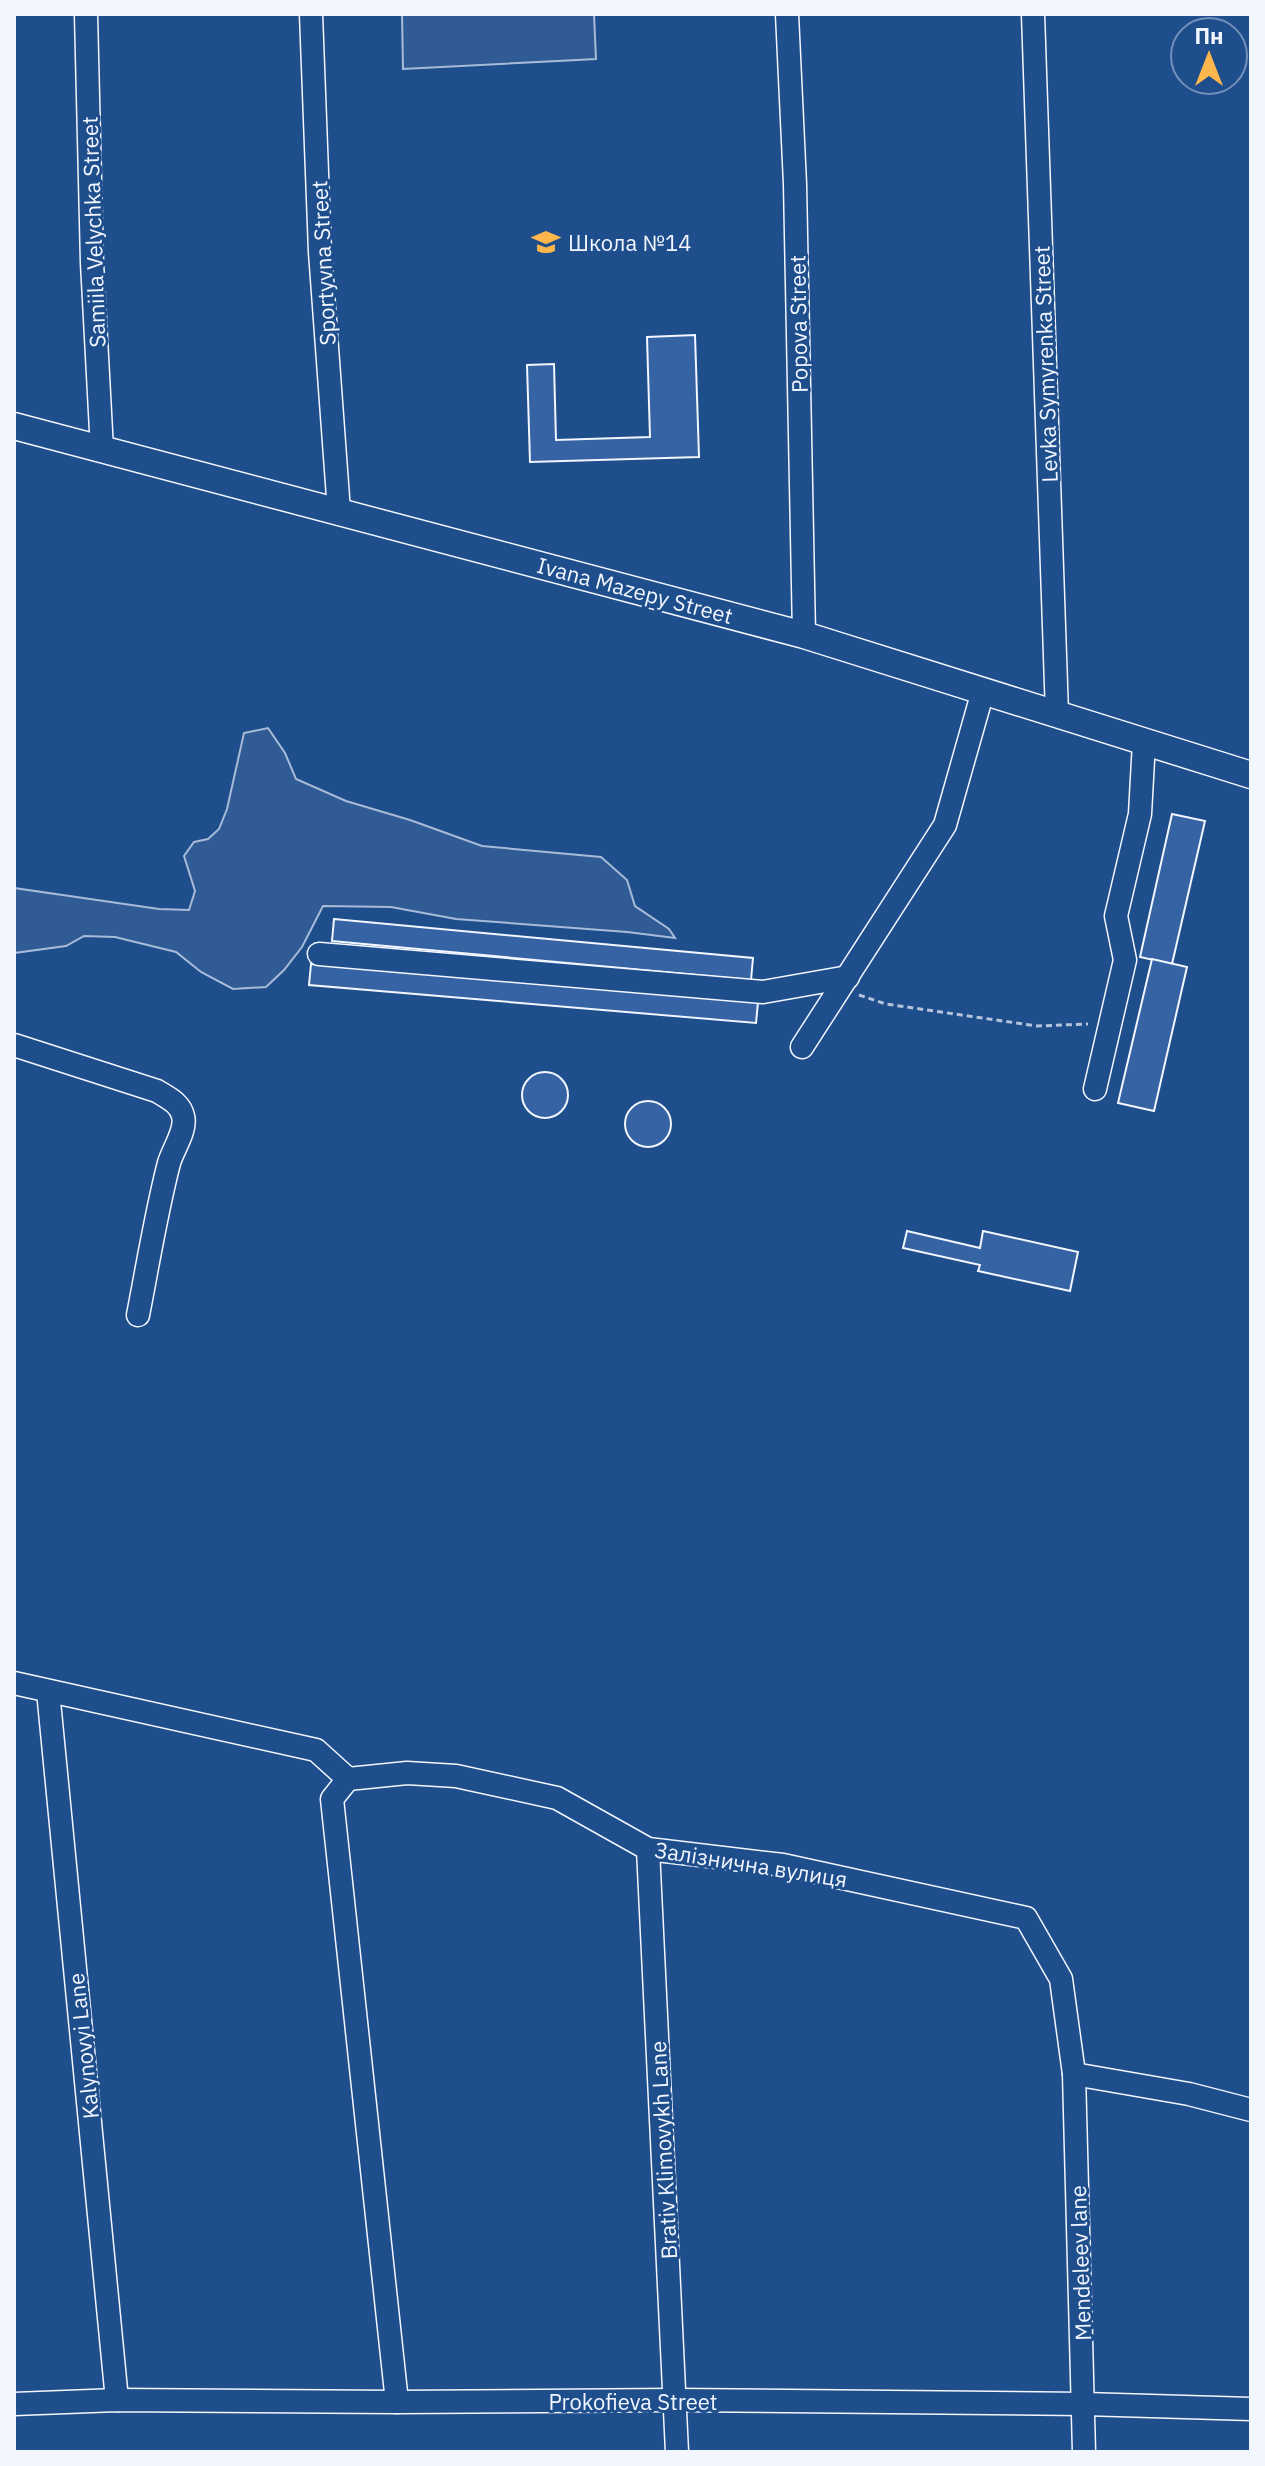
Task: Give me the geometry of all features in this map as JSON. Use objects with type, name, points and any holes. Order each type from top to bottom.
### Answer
[{"type":"main road","name":"Ivana Mazepy Street","points":[[14,426],[804,635],[1251,775]]},
{"type":"street","name":"Samiila Velychka Street","points":[[86,14],[92,263],[102,450]]},
{"type":"street","name":"Sportyvna Street","points":[[311,14],[320,252],[339,511]]},
{"type":"street","name":"Popova Street","points":[[787,14],[795,184],[804,635]]},
{"type":"street","name":"Levka Symyrenka Street","points":[[1033,14],[1057,714]]},
{"type":"street","points":[[802,1047],[945,825],[983,691]]},
{"type":"street","points":[[1095,1089],[1125,960],[1116,916],[1140,814],[1144,742]]},
{"type":"street","points":[[319,954],[763,992],[844,982]]},
{"type":"street","points":[[14,1045],[157,1091],[177,1104],[184,1118],[161,1193],[138,1315]]},
{"type":"street","points":[[14,1683],[316,1750],[348,1779],[332,1799],[397,2402]]},
{"type":"street","name":"Kalynovyi Lane","points":[[48,1691],[117,2400]]},
{"type":"street","name":"Залізнична вулиця","points":[[348,1779],[407,1773],[456,1776],[557,1798],[648,1849],[783,1865],[1026,1918],[1061,1979],[1074,2074]]},
{"type":"street","name":"Brativ Klimovykh Lane","points":[[648,1849],[677,2452]]},
{"type":"street","points":[[1074,2074],[1189,2094],[1251,2110]]},
{"type":"street","name":"Mendeleev lane","points":[[1074,2074],[1084,2452]]},
{"type":"street","name":"Prokofieva Street","points":[[14,2404],[117,2400],[675,2400],[1251,2409]]},
{"type":"path","points":[[844,982],[886,1004],[1037,1026],[1111,1023]]},
{"type":"shaded area","points":[[402,14],[594,14],[596,59],[403,69]]},
{"type":"shaded area","points":[[268,728],[285,753],[296,779],[346,801],[482,846],[601,857],[627,880],[635,906],[669,929],[675,938],[456,919],[391,907],[323,906],[302,947],[266,987],[233,989],[201,972],[176,952],[115,937],[84,936],[66,946],[14,953],[14,888],[159,909],[189,910],[195,891],[184,856],[194,842],[208,839],[219,829],[227,809],[244,733]]},
{"type":"building","points":[[695,335],[699,457],[530,462],[527,365],[554,364],[556,440],[650,437],[647,337]]},
{"type":"building","points":[[1172,814],[1205,821],[1172,964],[1140,957]]},
{"type":"building","points":[[334,919],[753,958],[751,980],[332,941]]},
{"type":"building","points":[[1152,959],[1187,967],[1154,1111],[1118,1103]]},
{"type":"building","points":[[311,964],[758,1002],[756,1023],[309,985]]},
{"type":"building","points":[[545,1072],[562,1078],[568,1095],[562,1112],[545,1118],[528,1112],[522,1095],[528,1078]]},
{"type":"building","points":[[648,1101],[665,1107],[671,1124],[665,1141],[648,1147],[631,1141],[625,1124],[631,1107]]},
{"type":"building","points":[[907,1231],[980,1248],[983,1231],[1078,1252],[1070,1291],[978,1271],[980,1265],[903,1248]]},
{"type":"place","name":"Школа №14","points":[[546,242]]}]
